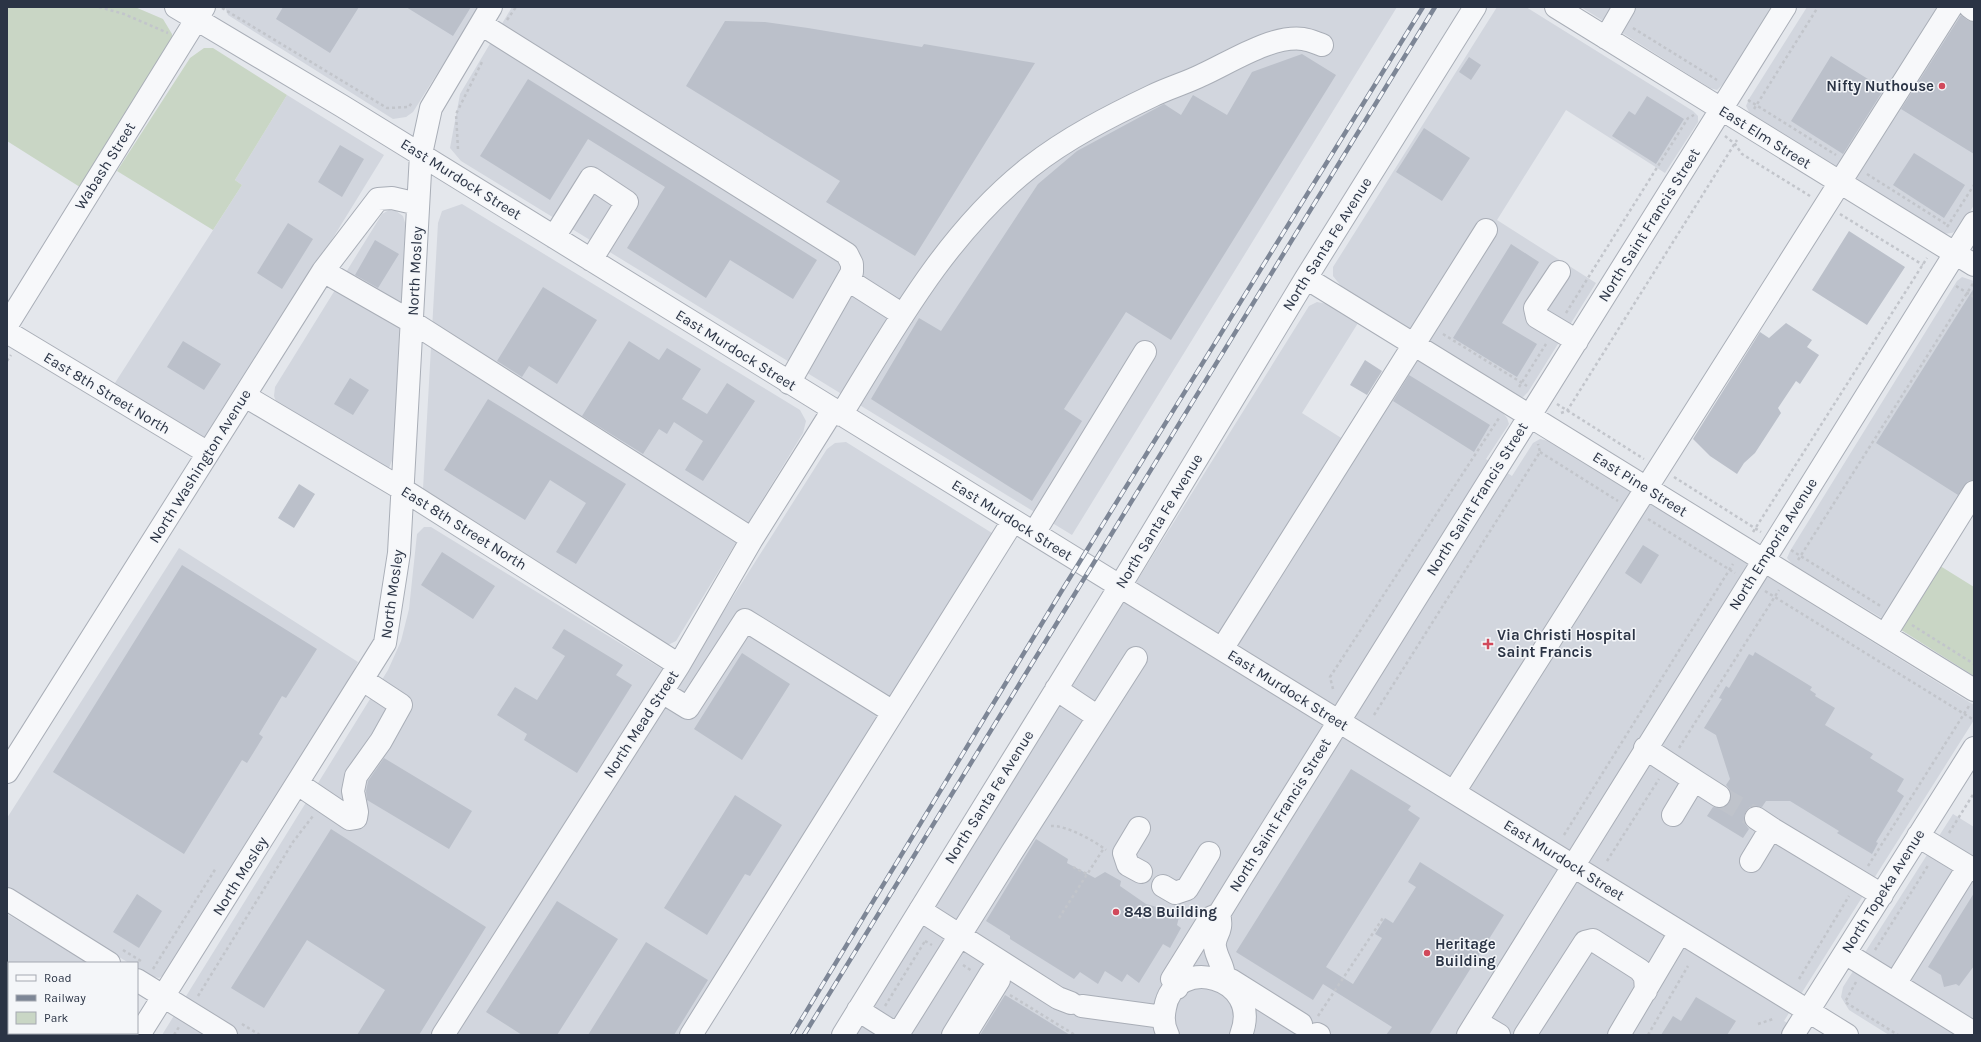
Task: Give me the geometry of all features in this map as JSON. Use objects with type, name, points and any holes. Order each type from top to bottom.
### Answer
[{"type":"street","name":"East Murdock Street","points":[[176,7],[200,13],[421,154],[789,383],[1847,1035]]},
{"type":"street","name":"North Santa Fe Avenue","points":[[842,1035],[867,1016],[929,915],[1056,689],[1306,278],[1475,7]]},
{"type":"street","name":"East Elm Street","points":[[1556,7],[1841,183],[1956,236],[1974,265]]},
{"type":"street","name":"North Saint Francis Street","points":[[1177,988],[1172,979],[1210,918],[1219,914],[1339,721],[1399,621],[1538,421],[1542,396],[1577,341],[1713,105],[1724,81],[1784,7]]},
{"type":"street","points":[[1454,792],[1841,183],[1950,7]]},
{"type":"street","points":[[1970,7],[1974,10]]},
{"type":"street","name":"Wabash Street","points":[[7,325],[200,13]]},
{"type":"street","points":[[1606,38],[1620,13]]},
{"type":"street","points":[[421,154],[431,108],[490,22],[847,254],[852,264],[852,272],[789,383]]},
{"type":"street","name":"North Mead Street","points":[[443,1035],[679,665],[752,539],[903,315],[958,237],[999,192],[1031,166],[1068,141],[1152,96],[1201,76],[1271,43],[1294,38],[1305,39],[1322,45]]},
{"type":"street","name":"North Mosley","points":[[139,1035],[298,784],[385,643],[399,553],[421,154]]},
{"type":"street","points":[[554,237],[591,178],[627,202],[591,260]]},
{"type":"street","name":"North Washington Avenue","points":[[7,772],[324,271],[378,199],[392,198],[418,204]]},
{"type":"street","points":[[1222,649],[1486,230]]},
{"type":"street","name":"North Emporia Avenue","points":[[1473,1028],[1554,899],[1572,866],[1645,748],[1763,560],[1931,271],[1956,236]]},
{"type":"street","points":[[324,271],[412,322],[752,539]]},
{"type":"street","points":[[1559,272],[1535,308],[1537,317],[1577,341]]},
{"type":"street","name":"East Pine Street","points":[[1306,278],[1885,635],[1972,697]]},
{"type":"street","points":[[848,280],[903,315]]},
{"type":"street","name":"East 8th Street North","points":[[7,332],[208,453]]},
{"type":"street","points":[[1034,534],[1145,352]]},
{"type":"street","name":"East 8th Street North","points":[[245,396],[402,489],[679,665]]},
{"type":"street","points":[[1885,635],[1974,492]]},
{"type":"street","points":[[691,1035],[1013,521]]},
{"type":"street","points":[[662,692],[688,708],[744,620],[894,712]]},
{"type":"street","points":[[867,1016],[894,1031],[902,1028],[1136,658]]},
{"type":"street","points":[[298,784],[350,819],[356,818],[357,812],[353,791],[356,776],[380,741],[401,705],[363,680]]},
{"type":"street","points":[[1056,689],[1098,717]]},
{"type":"street","points":[[1645,748],[1719,796]]},
{"type":"street","name":"North Topeka Avenue","points":[[1793,1035],[1974,748]]},
{"type":"street","points":[[1673,815],[1694,780]]},
{"type":"street","points":[[1750,862],[1763,823],[1882,895]]},
{"type":"street","points":[[1139,828],[1124,852],[1128,864],[1141,872]]},
{"type":"street","points":[[1895,984],[1971,869],[1918,836]]},
{"type":"street","points":[[1163,886],[1175,893],[1187,889],[1209,853]]},
{"type":"street","points":[[7,899],[115,956]]},
{"type":"street","points":[[1219,914],[1222,925],[1215,942],[1215,948],[1224,978],[1242,1000],[1245,1013],[1245,1026],[1241,1035]]},
{"type":"street","points":[[929,915],[960,935],[1000,968],[1058,998],[1077,1004],[1166,1026],[1166,1003],[1183,982],[1196,977],[1224,978],[1312,1029]]},
{"type":"street","points":[[1619,1035],[1680,932]]},
{"type":"street","points":[[1526,1035],[1585,942],[1589,940],[1593,940],[1640,970],[1645,977],[1646,991]]},
{"type":"street","points":[[1845,953],[1974,1032]]},
{"type":"street","points":[[957,1035],[999,980],[1000,968]]},
{"type":"street","points":[[145,978],[197,1003],[234,1029]]},
{"type":"street","points":[[1473,1028],[1499,1035]]},
{"type":"path","points":[[99,7],[124,14],[171,35]]},
{"type":"path","points":[[221,7],[387,108],[409,107],[413,101]]},
{"type":"path","points":[[458,149],[456,114],[488,50],[490,22],[516,7]]},
{"type":"path","points":[[1374,715],[1540,452],[1538,442],[1538,421],[1567,411],[1735,144],[1757,105],[1818,7]]},
{"type":"path","points":[[1620,13],[1724,81],[1757,105],[1852,165],[1956,236]]},
{"type":"path","points":[[1333,690],[1330,677],[1522,382],[1688,118],[1713,105],[1724,81]]},
{"type":"path","points":[[1735,144],[1742,154],[1974,297]]},
{"type":"path","points":[[1564,835],[1755,528],[1956,236],[1974,185]]},
{"type":"path","points":[[1427,324],[1974,664]]},
{"type":"path","points":[[1799,979],[1972,697]]},
{"type":"path","points":[[1898,1035],[1845,1002],[1865,965],[1974,793]]},
{"type":"path","points":[[174,1035],[197,1003],[293,842],[323,801]]},
{"type":"path","points":[[1048,826],[1055,826],[1072,831],[1104,848],[1110,853]]},
{"type":"path","points":[[1058,918],[1104,848]]},
{"type":"path","points":[[1073,866],[1087,874]]},
{"type":"path","points":[[197,1003],[145,978],[216,868]]},
{"type":"path","points":[[867,1016],[929,915]]},
{"type":"path","points":[[1312,1029],[1383,918]]},
{"type":"path","points":[[115,956],[123,962]]},
{"type":"path","points":[[1648,1035],[1688,966]]},
{"type":"path","points":[[1758,1024],[1773,1019]]},
{"type":"path","points":[[234,1029],[260,1035]]},
{"type":"shaded area","points":[[225,7],[479,7],[413,112],[406,117],[393,119],[228,15]]},
{"type":"shaded area","points":[[512,7],[1397,7],[1072,535],[461,161],[450,148],[460,94]]},
{"type":"shaded area","points":[[1497,7],[1526,7],[1693,111],[1698,116],[1698,122],[1665,173],[1566,110],[1497,220],[1596,283],[1528,392],[1523,397],[1516,396],[1423,340],[1341,286],[1333,276],[1333,267]]},
{"type":"shaded area","points":[[1581,7],[1772,7],[1723,84],[1717,90],[1710,88]]},
{"type":"shaded area","points":[[1807,7],[1974,7],[1974,205],[1959,229],[1952,233],[1943,234],[1750,114],[1746,106],[1749,99]]},
{"type":"shaded area","points":[[287,95],[384,155],[211,436],[202,438],[113,386],[242,185],[235,180]]},
{"type":"shaded area","points":[[462,204],[800,410],[806,421],[803,433],[676,641],[668,645],[429,498],[423,489],[438,223],[442,211]]},
{"type":"shaded area","points":[[389,210],[396,211],[403,216],[406,226],[393,458],[389,468],[382,469],[277,404],[274,396],[275,387],[382,214]]},
{"type":"shaded area","points":[[1962,277],[1974,281],[1974,504],[1898,628],[1792,564],[1787,558],[1957,281]]},
{"type":"shaded area","name":"Via Christi Hospital Saint Francis","points":[[1317,302],[1328,304],[1358,323],[1302,413],[1346,441],[1403,351],[1502,412],[1507,418],[1509,424],[1486,459],[1512,476],[1533,443],[1540,439],[1549,441],[1974,705],[1974,720],[1784,1021],[1807,1035],[853,1035],[1309,306]]},
{"type":"shaded area","points":[[846,442],[992,533],[997,539],[689,1035],[162,1035],[388,670],[401,641],[409,609],[417,534],[424,527],[431,527],[680,680],[827,449],[835,443]]},
{"type":"shaded area","points":[[179,548],[358,662],[347,684],[167,973],[159,978],[150,976],[138,969],[138,962],[127,962],[7,889],[7,818]]},
{"type":"shaded area","points":[[1953,814],[1974,827],[1974,1035],[1889,1035],[1849,1010],[1841,997],[1843,987]]},
{"type":"shaded area","points":[[7,914],[87,962],[8,962],[8,1034],[126,1034],[7,1035]]},
{"type":"green space","points":[[7,7],[135,7],[163,19],[172,34],[172,41],[83,189],[7,141]]},
{"type":"green space","points":[[204,48],[213,48],[287,95],[235,180],[242,185],[213,230],[117,171],[190,58]]},
{"type":"green space","points":[[1937,564],[1974,587],[1974,676],[1898,628]]},
{"type":"building","points":[[283,7],[359,7],[330,53],[276,19]]},
{"type":"building","points":[[406,7],[471,7],[453,36]]},
{"type":"building","name":"Nifty Nuthouse","points":[[1961,15],[1967,20],[1974,22],[1974,154],[1901,109]]},
{"type":"building","points":[[725,21],[765,22],[922,47],[924,44],[1035,63],[915,256],[826,202],[840,181],[686,86]]},
{"type":"building","points":[[1302,54],[1336,75],[1171,340],[1126,312],[1064,409],[1082,421],[1032,501],[871,399],[919,318],[941,331],[1038,184],[1077,151],[1164,104],[1181,115],[1193,95],[1227,115],[1252,72]]},
{"type":"building","points":[[1831,56],[1884,89],[1843,154],[1791,121]]},
{"type":"building","points":[[1469,57],[1481,65],[1471,80],[1459,72]]},
{"type":"building","points":[[528,79],[817,260],[793,299],[730,260],[706,298],[627,248],[665,187],[588,139],[550,200],[480,156]]},
{"type":"building","points":[[1647,96],[1684,119],[1656,164],[1612,136],[1629,111],[1635,115]]},
{"type":"building","points":[[1424,128],[1470,158],[1442,201],[1396,172]]},
{"type":"building","points":[[340,145],[364,159],[342,197],[318,182]]},
{"type":"building","points":[[1914,153],[1965,185],[1944,218],[1893,185]]},
{"type":"building","points":[[288,223],[313,239],[282,289],[257,273]]},
{"type":"building","points":[[1849,231],[1905,267],[1867,325],[1812,290]]},
{"type":"building","points":[[375,240],[399,254],[378,288],[355,275]]},
{"type":"building","points":[[1511,244],[1539,262],[1502,323],[1537,344],[1517,377],[1453,338]]},
{"type":"building","points":[[543,287],[597,320],[557,384],[529,366],[522,377],[497,361]]},
{"type":"building","points":[[1974,288],[1974,480],[1968,481],[1958,495],[1876,443]]},
{"type":"building","points":[[1786,323],[1812,340],[1807,347],[1819,355],[1800,384],[1796,381],[1778,408],[1781,413],[1755,453],[1744,463],[1737,474],[1710,456],[1693,439],[1760,332],[1769,338]]},
{"type":"building","points":[[183,341],[221,364],[204,390],[167,367]]},
{"type":"building","points":[[629,341],[659,360],[667,348],[701,369],[682,399],[707,414],[727,383],[755,401],[703,481],[685,470],[703,441],[674,422],[667,434],[659,429],[643,454],[582,416]]},
{"type":"building","points":[[1365,360],[1382,371],[1367,395],[1350,385]]},
{"type":"building","points":[[1409,375],[1490,425],[1474,452],[1393,401]]},
{"type":"building","points":[[350,378],[369,390],[353,415],[334,404]]},
{"type":"building","points":[[488,399],[626,484],[576,564],[556,552],[586,503],[550,480],[525,520],[444,470]]},
{"type":"building","points":[[299,484],[315,494],[294,528],[278,518]]},
{"type":"building","points":[[1643,545],[1659,555],[1641,584],[1625,573]]},
{"type":"building","points":[[442,552],[495,586],[473,619],[421,585]]},
{"type":"building","points":[[182,565],[317,649],[286,698],[282,696],[259,734],[263,737],[247,763],[242,760],[184,854],[53,772]]},
{"type":"building","points":[[564,629],[623,665],[616,675],[632,685],[577,773],[524,740],[527,734],[497,715],[515,687],[537,700],[565,656],[552,648]]},
{"type":"building","points":[[1755,652],[1812,687],[1810,690],[1816,694],[1815,696],[1835,708],[1825,725],[1873,754],[1870,758],[1904,779],[1897,791],[1904,796],[1876,842],[1878,843],[1872,854],[1837,833],[1839,831],[1790,801],[1766,801],[1762,807],[1750,807],[1746,811],[1744,817],[1745,824],[1749,829],[1743,838],[1707,816],[1713,807],[1725,807],[1730,802],[1731,796],[1730,790],[1726,785],[1730,779],[1716,735],[1704,728],[1722,699],[1719,698],[1726,686],[1729,688],[1749,654],[1753,656]]},
{"type":"building","points":[[742,653],[790,684],[742,760],[694,729]]},
{"type":"building","points":[[384,758],[472,811],[449,849],[367,800],[366,791],[368,781]]},
{"type":"building","points":[[1351,769],[1411,806],[1408,810],[1420,818],[1326,967],[1353,984],[1382,938],[1375,934],[1385,918],[1393,923],[1416,887],[1408,882],[1420,862],[1504,915],[1429,1035],[1386,1035],[1392,1027],[1323,984],[1313,1000],[1236,952]]},
{"type":"building","points":[[735,795],[782,825],[750,876],[745,874],[707,935],[664,908]]},
{"type":"building","points":[[331,829],[486,927],[419,1035],[357,1035],[385,990],[307,940],[264,1008],[231,988]]},
{"type":"building","name":"848 Building","points":[[1036,839],[1068,859],[1067,863],[1095,878],[1105,872],[1121,881],[1120,886],[1146,904],[1164,909],[1179,917],[1177,925],[1181,928],[1170,948],[1163,944],[1139,983],[1127,974],[1122,982],[1105,971],[1098,984],[1080,972],[1074,979],[1010,939],[1010,936],[986,921]]},
{"type":"building","points":[[1974,893],[1974,966],[1959,986],[1956,984],[1944,987],[1941,975],[1928,967]]},
{"type":"building","points":[[137,894],[162,911],[139,948],[113,932]]},
{"type":"building","points":[[557,901],[618,939],[557,1035],[522,1035],[486,1012]]},
{"type":"building","points":[[646,942],[708,980],[674,1035],[588,1035]]},
{"type":"building","points":[[1005,995],[1070,1035],[980,1035]]},
{"type":"building","points":[[1696,997],[1736,1021],[1727,1035],[1661,1035],[1673,1016],[1681,1021]]},
{"type":"tunnel","points":[[1719,796],[1756,818]]},
{"type":"railway","points":[[792,1035],[1061,592],[1423,7]]},
{"type":"railway","points":[[804,1035],[1435,7]]},
{"type":"place","name":"Nifty Nuthouse","points":[[1942,86]]},
{"type":"place","name":"Via Christi Hospital Saint Francis","points":[[1488,644]]},
{"type":"place","name":"848 Building","points":[[1116,912]]},
{"type":"place","name":"Heritage Building","points":[[1427,953]]}]
